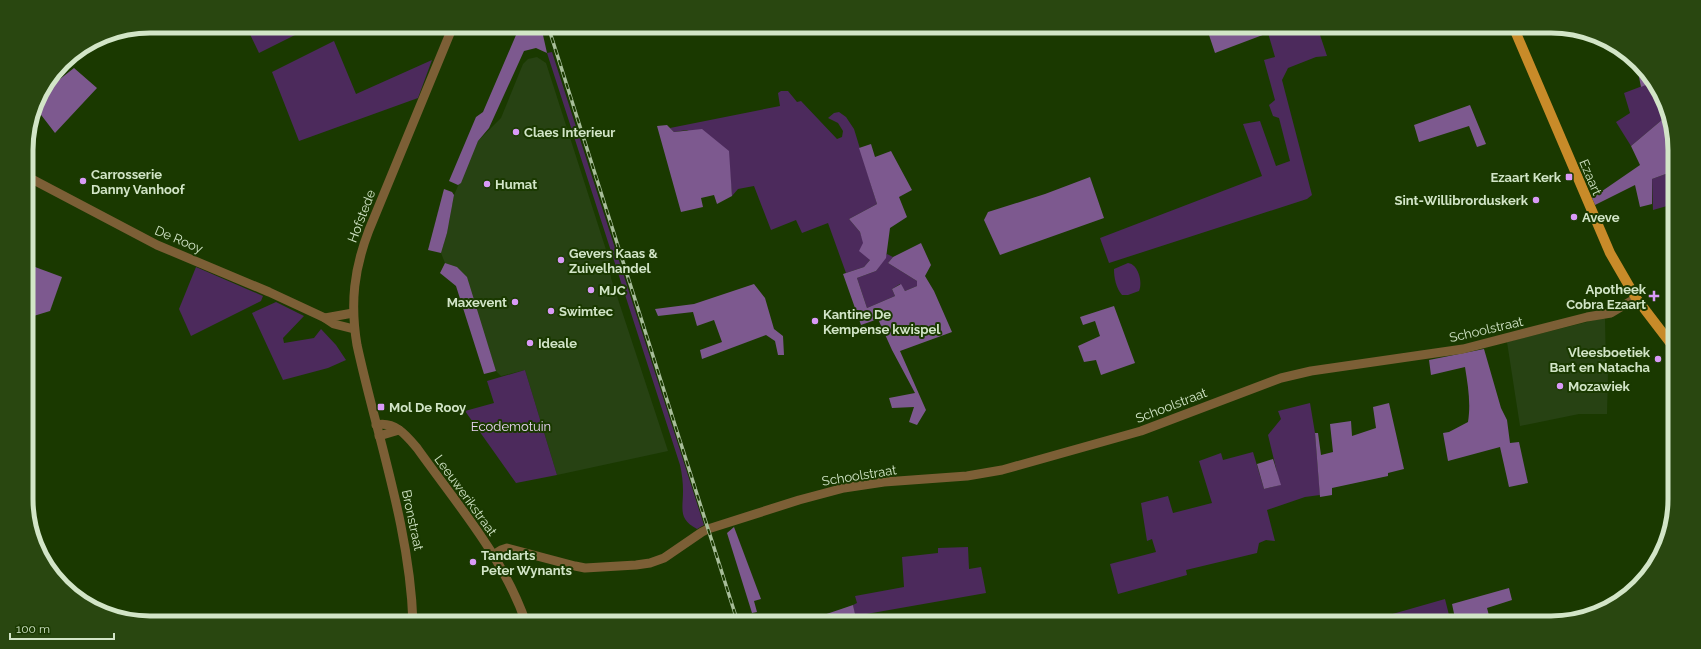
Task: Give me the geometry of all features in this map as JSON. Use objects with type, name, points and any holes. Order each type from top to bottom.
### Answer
[{"type":"main road","name":"Ezaart","points":[[1516,33],[1610,254],[1636,298],[1668,340]]},
{"type":"street","name":"Hofstede","points":[[376,425],[358,352],[354,329],[353,292],[360,254],[450,33]]},
{"type":"street","name":"De Rooy","points":[[33,180],[157,245],[269,292],[325,318],[334,324],[354,329]]},
{"type":"street","name":"Schoolstraat","points":[[493,555],[507,548],[585,568],[650,563],[664,558],[702,532],[799,500],[844,488],[884,482],[967,476],[1002,470],[1141,431],[1281,378],[1310,371],[1463,349],[1588,317],[1611,313],[1636,298]]},
{"type":"street","points":[[325,318],[353,313]]},
{"type":"street","name":"Leeuwerikstraat","points":[[376,425],[389,424],[406,435],[417,448],[493,555],[515,594],[523,616]]},
{"type":"street","name":"Bronstraat","points":[[376,425],[406,548],[412,616]]},
{"type":"street","points":[[379,436],[399,430]]},
{"type":"shaded area","points":[[517,33],[543,33],[547,53],[536,48],[524,51],[489,128],[478,141],[461,183],[458,185],[449,181],[476,117],[483,112]]},
{"type":"shaded area","points":[[1208,33],[1268,33],[1215,53]]},
{"type":"shaded area","points":[[537,57],[546,63],[609,259],[611,278],[668,451],[557,475],[525,370],[501,376],[496,371],[485,337],[457,267],[445,263],[441,253],[447,233],[454,195],[478,141],[501,118],[523,64],[528,59]]},
{"type":"shaded area","points":[[74,68],[97,88],[55,133],[39,113],[54,84]]},
{"type":"shaded area","points":[[1638,72],[1647,84],[1641,87]]},
{"type":"shaded area","points":[[1658,102],[1659,105],[1664,119],[1667,134],[1668,173],[1652,179],[1652,204],[1640,207],[1635,185],[1595,205],[1592,198],[1640,165],[1631,146],[1663,119],[1656,103]]},
{"type":"shaded area","points":[[1470,105],[1486,144],[1477,147],[1469,126],[1419,142],[1414,125]]},
{"type":"shaded area","points":[[667,125],[674,132],[702,129],[729,151],[732,196],[717,204],[714,195],[701,198],[703,207],[681,212],[657,126]]},
{"type":"shaded area","points":[[871,144],[875,157],[891,151],[912,190],[899,197],[907,217],[890,228],[886,258],[876,271],[857,278],[867,308],[895,296],[892,289],[901,284],[905,291],[917,286],[917,281],[888,263],[893,257],[921,243],[931,265],[925,276],[934,291],[952,332],[900,351],[926,410],[917,425],[909,422],[914,407],[892,408],[889,398],[915,393],[892,350],[878,319],[861,325],[843,274],[864,267],[870,260],[859,251],[863,243],[860,232],[849,219],[877,204],[859,148]]},
{"type":"shaded area","points":[[1090,177],[1104,218],[1000,255],[984,220],[988,212],[1045,194]]},
{"type":"shaded area","points":[[444,189],[452,192],[454,195],[447,233],[441,253],[428,250]]},
{"type":"shaded area","points":[[445,263],[457,267],[467,277],[496,371],[484,374],[456,286],[440,273]]},
{"type":"shaded area","points":[[33,266],[62,277],[50,311],[33,316]]},
{"type":"shaded area","points":[[754,284],[765,298],[774,329],[783,336],[784,355],[778,355],[775,341],[766,335],[702,359],[700,350],[722,342],[714,320],[697,326],[693,312],[658,316],[655,309],[694,304]]},
{"type":"shaded area","points":[[1114,306],[1135,363],[1101,375],[1096,360],[1084,362],[1078,346],[1100,336],[1095,321],[1083,325],[1080,317]]},
{"type":"shaded area","name":"Mozawiek","points":[[1603,318],[1605,319],[1606,371],[1608,372],[1607,414],[1579,414],[1520,426],[1507,342]]},
{"type":"shaded area","points":[[1484,349],[1501,408],[1507,420],[1510,443],[1519,442],[1528,483],[1509,487],[1500,447],[1448,461],[1443,433],[1449,432],[1468,422],[1469,401],[1465,367],[1431,375],[1429,360]]},
{"type":"shaded area","points":[[1389,403],[1404,469],[1388,473],[1388,476],[1332,488],[1332,495],[1320,497],[1315,433],[1318,433],[1321,455],[1333,452],[1330,424],[1351,421],[1352,436],[1376,428],[1373,407]]},
{"type":"shaded area","points":[[1273,459],[1281,485],[1264,489],[1257,464]]},
{"type":"shaded area","points":[[734,527],[761,599],[754,601],[757,612],[752,613],[727,533]]},
{"type":"shaded area","points":[[1509,588],[1512,600],[1487,608],[1489,616],[1455,616],[1452,604]]},
{"type":"shaded area","points":[[853,605],[855,616],[821,616]]},
{"type":"shaded area","points":[[443,614],[443,616],[419,616]]},
{"type":"green space","points":[[249,33],[299,33],[259,53]]},
{"type":"green space","points":[[1268,33],[1319,33],[1327,56],[1316,57],[1288,68],[1282,80],[1312,195],[1307,199],[1109,263],[1100,238],[1262,176],[1243,124],[1260,121],[1276,166],[1290,161],[1279,118],[1273,116],[1269,105],[1275,100],[1264,60],[1275,57]]},
{"type":"green space","points":[[334,41],[356,94],[432,60],[418,98],[299,141],[272,72]]},
{"type":"green space","points":[[552,52],[704,525],[697,529],[684,517],[682,508],[683,484],[680,465],[547,53]]},
{"type":"green space","points":[[1647,84],[1658,103],[1663,119],[1631,146],[1616,122],[1630,113],[1624,93]]},
{"type":"green space","points":[[781,91],[788,91],[797,102],[801,101],[837,139],[842,137],[843,131],[838,123],[828,118],[834,113],[839,112],[846,117],[854,129],[877,204],[849,219],[860,232],[870,260],[864,267],[846,273],[828,223],[802,233],[796,220],[771,230],[754,186],[738,189],[732,196],[728,151],[687,130],[674,132],[670,128],[780,106],[778,93]]},
{"type":"green space","points":[[1668,173],[1668,206],[1653,210],[1652,179]]},
{"type":"green space","points":[[887,254],[893,257],[888,263],[917,281],[917,286],[905,291],[900,284],[892,289],[895,296],[867,308],[857,278],[876,271]]},
{"type":"green space","points":[[1128,263],[1132,264],[1139,274],[1140,287],[1139,291],[1128,295],[1122,295],[1116,283],[1114,269]]},
{"type":"green space","points":[[196,267],[263,296],[261,301],[191,336],[179,309]]},
{"type":"green space","points":[[276,302],[304,316],[283,338],[284,343],[314,338],[321,329],[336,345],[346,360],[328,368],[283,380],[252,313]]},
{"type":"green space","name":"Ecodemotuin","points":[[525,370],[557,475],[516,483],[465,411],[494,403],[487,381]]},
{"type":"green space","points":[[1310,403],[1315,433],[1320,495],[1305,497],[1267,510],[1275,541],[1266,540],[1259,543],[1257,553],[1186,570],[1187,575],[1118,594],[1110,564],[1156,552],[1152,539],[1147,541],[1141,503],[1168,496],[1173,513],[1212,503],[1199,461],[1221,453],[1223,460],[1253,452],[1264,489],[1280,485],[1268,435],[1281,419],[1278,411]]},
{"type":"green space","points":[[968,547],[969,569],[981,567],[986,593],[855,616],[853,605],[857,603],[855,596],[904,587],[902,557],[938,553],[938,548]]},
{"type":"green space","points":[[1445,599],[1449,616],[1386,616]]},
{"type":"railway","points":[[550,33],[736,616]]},
{"type":"place","name":"Claes Interieur","points":[[516,132]]},
{"type":"place","name":"Ezaart Kerk","points":[[1569,177]]},
{"type":"place","name":"Carrosserie Danny Vanhoof","points":[[83,181]]},
{"type":"place","name":"Humat","points":[[487,184]]},
{"type":"place","name":"Sint-Willibrorduskerk","points":[[1536,200]]},
{"type":"place","name":"Aveve","points":[[1574,217]]},
{"type":"place","name":"Gevers Kaas & Zuivelhandel","points":[[561,260]]},
{"type":"place","name":"MJC","points":[[591,290]]},
{"type":"place","name":"Apotheek Cobra Ezaart","points":[[1654,296]]},
{"type":"place","name":"Maxevent","points":[[515,302]]},
{"type":"place","name":"Swimtec","points":[[551,311]]},
{"type":"place","name":"Kantine De Kempense kwispel","points":[[815,321]]},
{"type":"place","name":"Ideale","points":[[530,343]]},
{"type":"place","name":"Vleesboetiek Bart en Natacha","points":[[1658,359]]},
{"type":"place","name":"Mozawiek","points":[[1560,386]]},
{"type":"place","name":"Mol De Rooy","points":[[381,407]]},
{"type":"place","name":"Tandarts Peter Wynants","points":[[473,562]]}]
